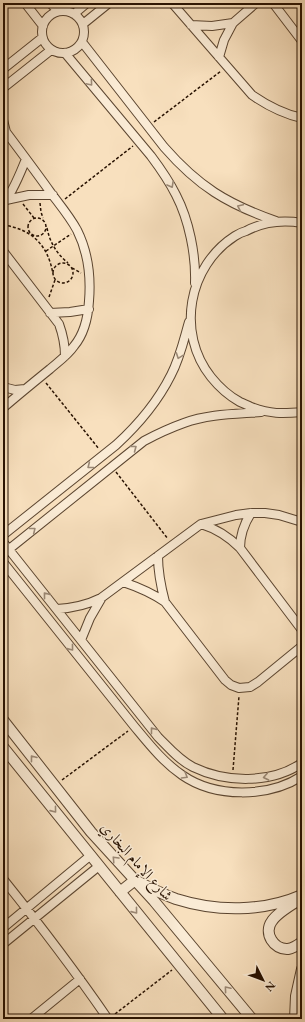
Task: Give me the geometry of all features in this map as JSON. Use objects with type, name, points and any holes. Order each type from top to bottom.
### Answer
[{"type":"street","points":[[25,3],[43,26]]},
{"type":"street","points":[[50,3],[58,11]]},
{"type":"street","points":[[74,14],[87,3]]},
{"type":"street","points":[[83,24],[109,3]]},
{"type":"street","points":[[172,3],[252,96],[278,111],[302,118]]},
{"type":"street","points":[[219,57],[224,40],[233,23],[256,3]]},
{"type":"street","points":[[273,3],[302,41]]},
{"type":"street","points":[[58,11],[66,11],[74,14],[83,24],[84,36],[82,42],[78,48],[72,52],[56,52],[44,42],[42,38],[43,26],[46,19],[51,14],[58,11]]},
{"type":"street","points":[[191,26],[212,26],[233,23]]},
{"type":"street","points":[[3,69],[42,38]]},
{"type":"street","points":[[82,42],[148,127],[177,162],[191,175],[206,188],[240,208],[277,222]]},
{"type":"street","points":[[3,89],[52,50]]},
{"type":"street","points":[[3,535],[116,445],[133,430],[148,413],[160,396],[172,374],[190,319],[195,288],[193,250],[183,211],[177,196],[164,173],[151,156],[65,53]]},
{"type":"street","points":[[3,120],[4,131],[77,229],[86,253],[90,278],[89,309],[82,336],[74,347],[3,408]]},
{"type":"street","points":[[5,201],[17,180],[26,159]]},
{"type":"street","points":[[5,201],[29,195],[53,195]]},
{"type":"street","points":[[195,288],[204,268],[218,250],[235,236],[255,226],[288,221],[302,223]]},
{"type":"street","points":[[3,251],[59,324],[63,334],[65,346],[64,356]]},
{"type":"street","points":[[50,313],[89,309]]},
{"type":"street","points":[[190,319],[193,344],[204,368],[219,387],[240,402],[264,411],[283,414],[302,412]]},
{"type":"street","points":[[3,387],[15,390],[25,389]]},
{"type":"street","points":[[6,552],[144,441],[185,422],[229,414],[264,411]]},
{"type":"street","points":[[57,609],[80,606],[101,598],[201,524],[236,514],[251,513],[280,515],[302,522]]},
{"type":"street","points":[[240,548],[242,530],[251,513]]},
{"type":"street","points":[[201,524],[222,533],[240,548],[302,630]]},
{"type":"street","points":[[3,542],[6,552],[57,609],[158,737],[171,750],[192,766],[210,774],[232,778],[251,779],[266,778],[284,772],[302,763]]},
{"type":"street","points":[[158,556],[158,572],[165,602]]},
{"type":"street","points":[[3,562],[134,726],[167,763],[182,775],[197,783],[213,788],[246,793],[269,790],[285,785],[302,776]]},
{"type":"street","points":[[123,582],[145,590],[165,602],[225,680],[231,685],[239,688],[250,687],[258,682],[302,646]]},
{"type":"street","points":[[81,640],[90,618],[101,598]]},
{"type":"street","name":"شارع الإمام البخاري","points":[[3,720],[91,832],[154,901],[252,1019]]},
{"type":"street","name":"شارع الإمام البخاري","points":[[3,747],[223,1019]]},
{"type":"street","points":[[3,928],[90,855]]},
{"type":"street","points":[[3,944],[99,866]]},
{"type":"street","points":[[3,880],[35,919],[80,979],[112,1017]]},
{"type":"street","points":[[120,892],[135,880],[176,899],[198,905],[221,908],[266,906],[302,896]]},
{"type":"street","points":[[302,896],[276,916],[269,927],[271,940],[275,945],[281,948],[294,948],[302,942]]},
{"type":"street","points":[[295,1019],[296,996],[302,969]]},
{"type":"street","points":[[31,1019],[80,979]]},
{"type":"path","points":[[148,127],[227,66]]},
{"type":"path","points":[[59,203],[139,141]]},
{"type":"path","points":[[42,195],[40,203],[41,212],[43,220],[47,226],[50,240],[60,256],[69,264],[74,274],[68,282],[61,284],[55,280]]},
{"type":"path","points":[[18,197],[34,218],[43,220]]},
{"type":"path","points":[[34,218],[28,225],[30,234],[46,252],[55,280],[51,293],[44,304]]},
{"type":"path","points":[[3,225],[13,227],[36,237],[43,235],[47,226]]},
{"type":"path","points":[[46,252],[77,229]]},
{"type":"path","points":[[53,274],[58,264],[69,264]]},
{"type":"path","points":[[41,376],[104,455]]},
{"type":"path","points":[[112,466],[172,545]]},
{"type":"path","points":[[232,778],[239,688]]},
{"type":"path","points":[[55,786],[134,726]]},
{"type":"path","points":[[112,1017],[179,964]]}]
